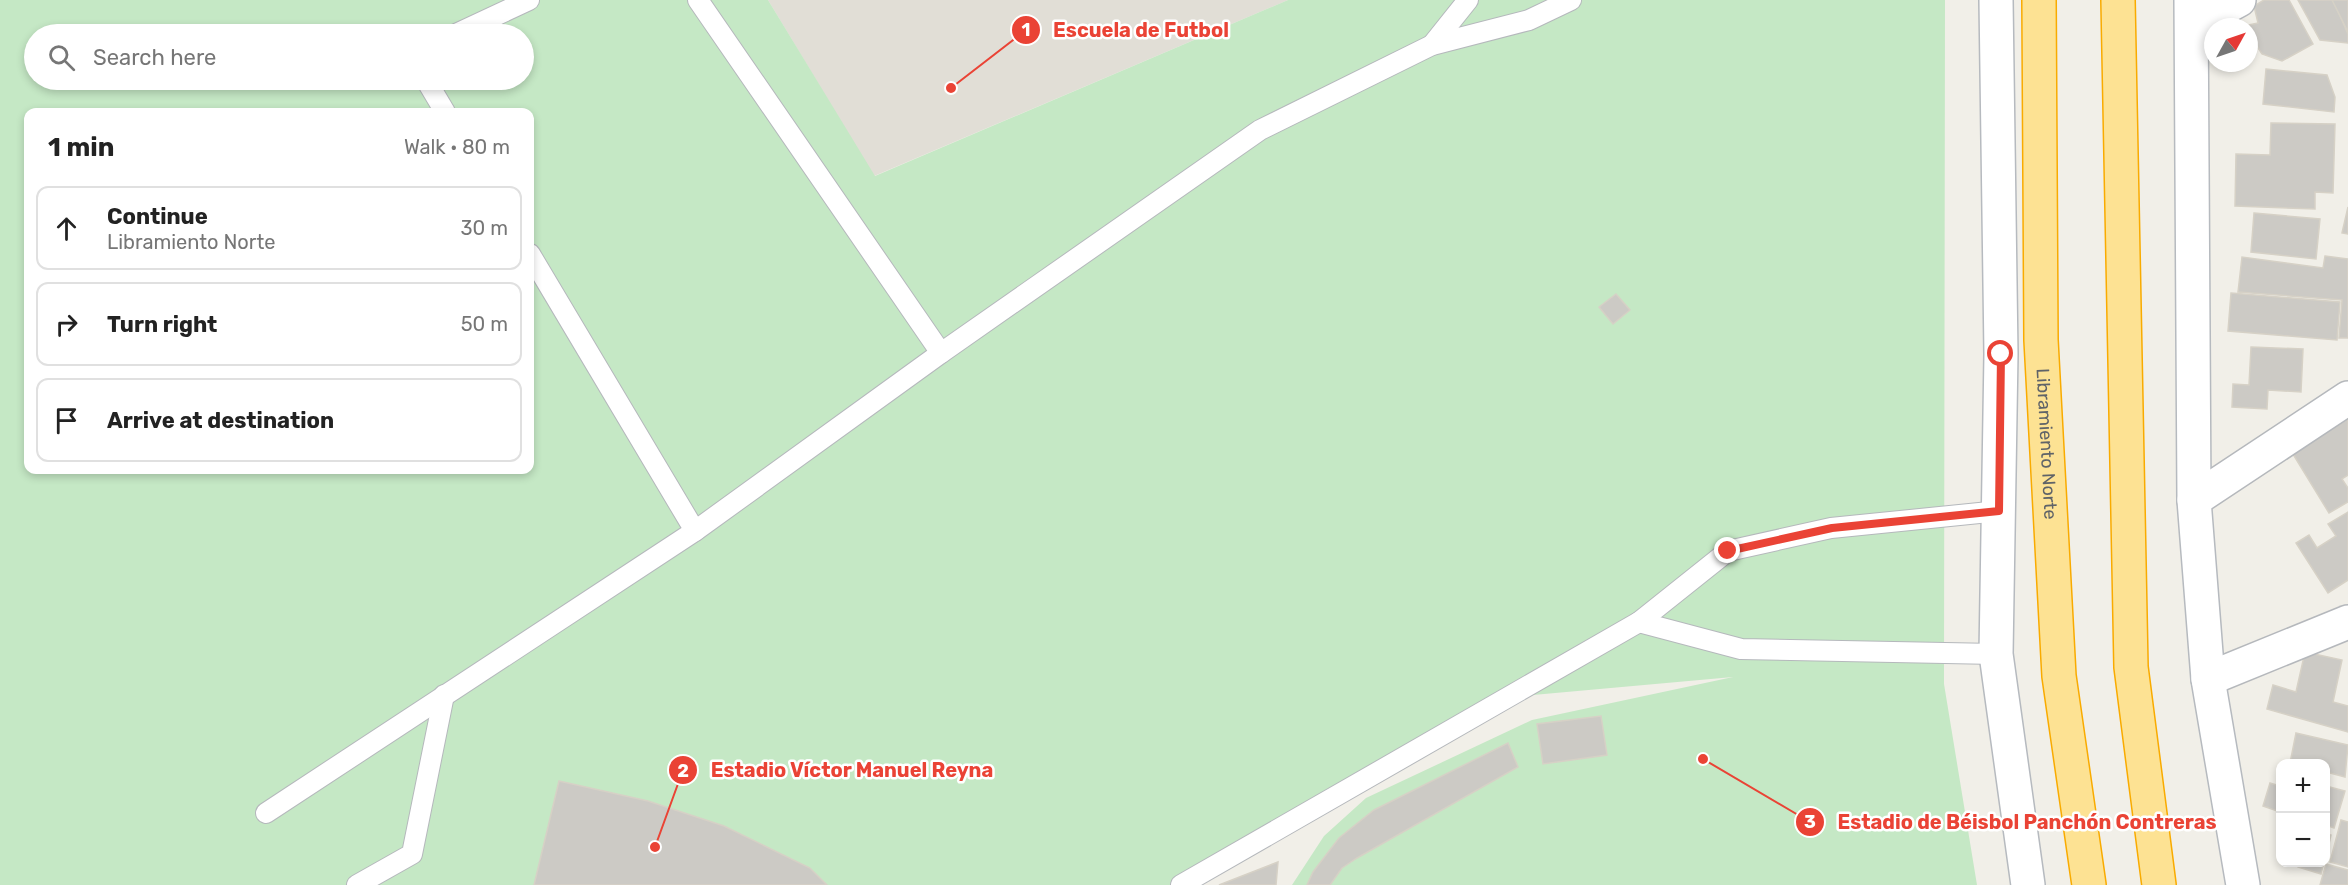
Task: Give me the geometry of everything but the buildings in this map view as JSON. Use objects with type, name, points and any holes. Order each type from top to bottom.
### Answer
[{"type":"highway","name":"Libramiento Norte","points":[[2039,0],[2042,340],[2059,676],[2089,885]]},
{"type":"highway","points":[[2118,0],[2131,667],[2159,885]]},
{"type":"street","points":[[1996,0],[2001,354],[1996,654],[2028,885]]},
{"type":"street","points":[[2239,0],[2192,12],[2194,500],[2208,679],[2243,885]]},
{"type":"street","points":[[2194,500],[2348,398]]},
{"type":"street","points":[[2208,679],[2348,622]]},
{"type":"lane","points":[[478,24],[530,0]]},
{"type":"lane","points":[[698,0],[941,353]]},
{"type":"lane","points":[[1431,45],[1468,0]]},
{"type":"lane","points":[[266,813],[695,531],[941,353],[1260,130],[1431,45],[1529,20],[1571,0]]},
{"type":"lane","points":[[432,90],[443,108]]},
{"type":"lane","points":[[534,261],[695,531]]},
{"type":"lane","points":[[1181,885],[1639,622],[1728,551],[1832,528],[1999,511]]},
{"type":"lane","points":[[1639,622],[1741,649],[1996,654]]},
{"type":"lane","points":[[357,885],[412,854],[444,695]]},
{"type":"shaded area","points":[[768,0],[1288,0],[874,176]]},
{"type":"green space","points":[[0,0],[768,0],[875,176],[1288,0],[1945,0],[1944,684],[1977,885],[1292,885],[1324,836],[1366,798],[1532,720],[1733,677],[1533,695],[1181,885],[0,885]]},
{"type":"place","name":"Escuela de Futbol","points":[[951,88]]},
{"type":"place","name":"Estadio de Béisbol Panchón Contreras","points":[[1703,759]]},
{"type":"place","name":"Estadio Víctor Manuel Reyna","points":[[655,847]]},
{"type":"route","points":[[1728,551],[1832,528],[1999,511],[2001,354]]}]
